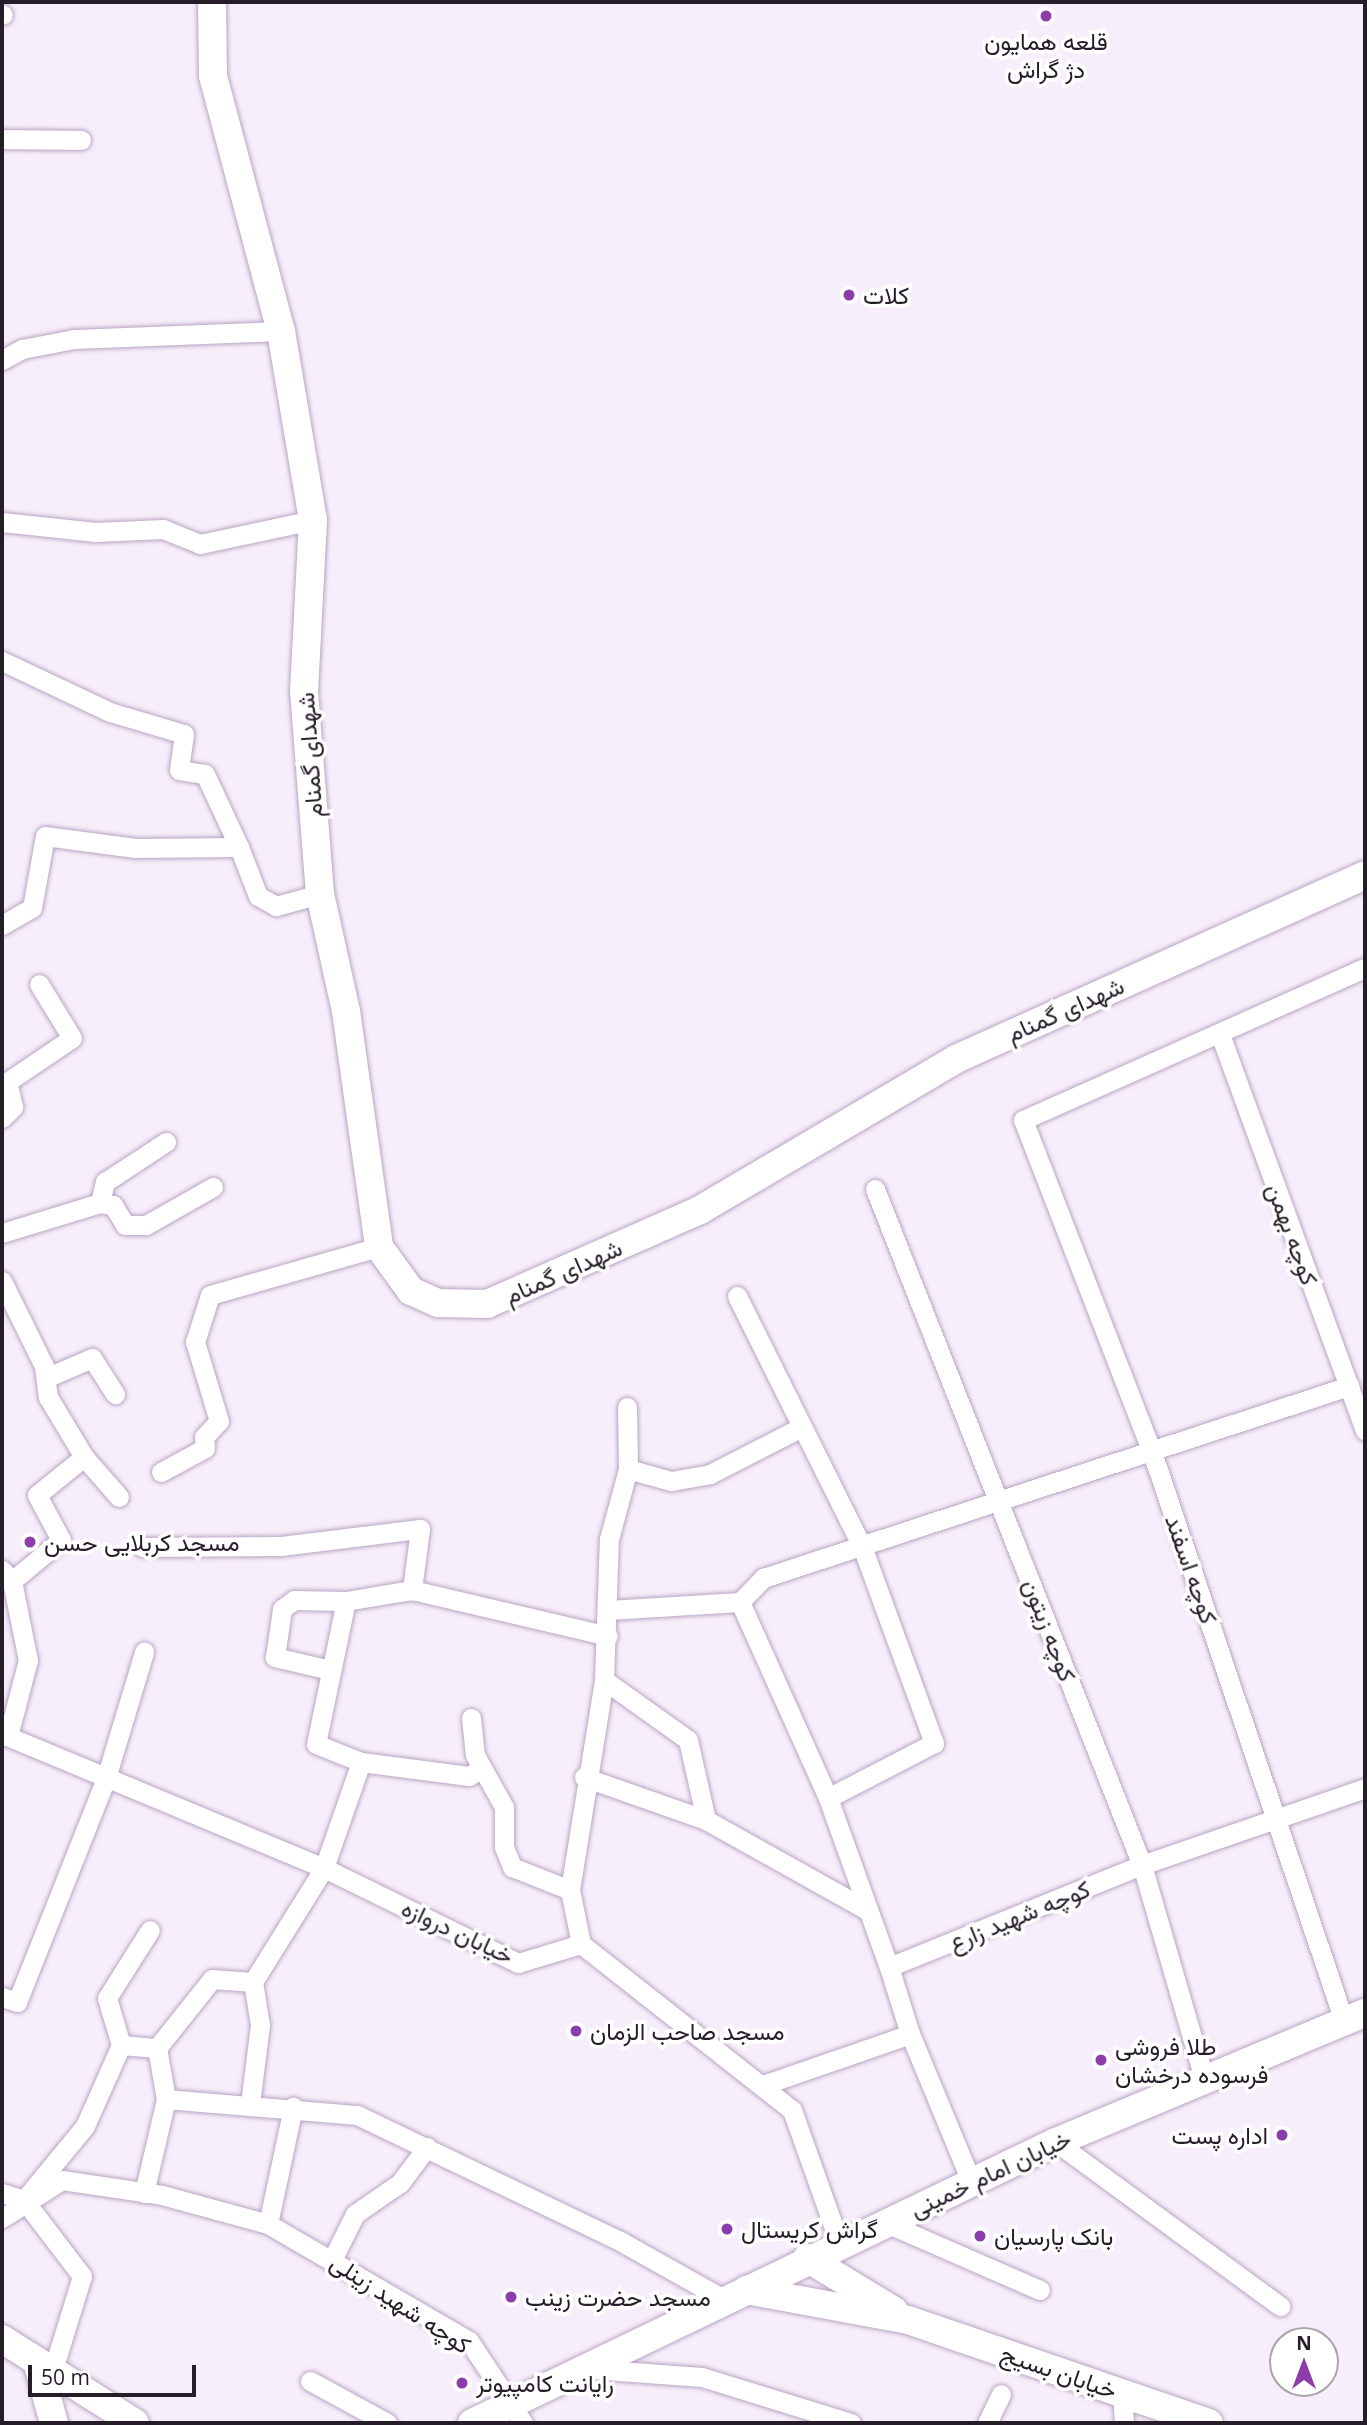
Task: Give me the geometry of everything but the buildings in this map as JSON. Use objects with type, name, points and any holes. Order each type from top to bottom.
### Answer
[{"type":"street","name":"شهدای گمنام","points":[[212,2],[213,76],[282,331],[313,520],[313,573],[304,691],[320,894],[346,1011],[379,1247],[411,1291],[438,1303],[487,1304],[700,1210],[956,1059],[1365,875]]},
{"type":"street","points":[[2,139],[81,139]]},
{"type":"street","points":[[2,360],[22,349],[74,339],[282,331]]},
{"type":"street","points":[[2,522],[95,533],[163,529],[200,544],[313,520]]},
{"type":"street","points":[[2,661],[110,712],[184,734],[179,769],[205,774],[258,896],[276,906],[320,894]]},
{"type":"street","points":[[2,925],[32,908],[45,836],[135,848],[239,847]]},
{"type":"street","points":[[1222,1037],[1365,968]]},
{"type":"street","points":[[2,1118],[13,1107],[5,1077],[72,1038],[39,984]]},
{"type":"street","name":"کوچه اسفند","points":[[1222,1037],[1023,1120],[1153,1455],[1280,1819],[1355,2018]]},
{"type":"street","name":"کوچه بهمن","points":[[1222,1037],[1365,1431]]},
{"type":"street","points":[[100,1203],[105,1182],[166,1142]]},
{"type":"street","points":[[2,1233],[100,1203],[113,1205],[125,1225],[134,1227],[213,1187]]},
{"type":"street","name":"کوچه زیتون","points":[[875,1189],[1142,1865],[1203,2079]]},
{"type":"street","points":[[161,1472],[205,1448],[204,1437],[219,1421],[195,1342],[210,1295],[379,1247]]},
{"type":"street","points":[[2,1280],[8,1309],[48,1377],[48,1397],[84,1457],[119,1497]]},
{"type":"street","points":[[737,1296],[863,1549],[934,1743],[828,1798]]},
{"type":"street","points":[[48,1377],[92,1358],[115,1394]]},
{"type":"street","points":[[608,1611],[740,1602],[763,1578],[863,1549],[999,1501],[1153,1455],[1349,1386]]},
{"type":"street","points":[[627,1407],[628,1469],[609,1539],[608,1636],[604,1681],[584,1777],[570,1890],[581,1944],[792,2110],[839,2242]]},
{"type":"street","points":[[628,1469],[671,1481],[710,1474],[802,1427]]},
{"type":"street","points":[[5,1735],[28,1660],[7,1575],[61,1540],[37,1495],[84,1457]]},
{"type":"street","points":[[142,1547],[282,1546],[420,1529],[412,1590]]},
{"type":"street","points":[[330,1670],[275,1657],[282,1609],[294,1600],[346,1601],[412,1590],[608,1636]]},
{"type":"street","points":[[346,1601],[316,1744],[361,1762],[469,1776],[482,1768]]},
{"type":"street","points":[[740,1602],[828,1798],[890,1967],[910,2034],[971,2181]]},
{"type":"street","points":[[2,1997],[18,2002],[106,1778],[144,1652]]},
{"type":"street","points":[[604,1681],[688,1740],[706,1820]]},
{"type":"street","points":[[471,1718],[482,1768],[504,1807],[504,1847],[512,1867],[570,1890]]},
{"type":"street","name":"خیابان دروازه","points":[[5,1735],[324,1868],[518,1962],[581,1944]]},
{"type":"street","points":[[250,2104],[260,2025],[253,1982],[324,1868],[361,1762]]},
{"type":"street","points":[[584,1777],[706,1820],[867,1910]]},
{"type":"street","name":"کوچه شهید زارع","points":[[890,1967],[1142,1865],[1365,1788]]},
{"type":"street","points":[[2,2218],[24,2200],[85,2126],[121,2046],[107,1998],[150,1930]]},
{"type":"street","points":[[144,2193],[166,2099],[157,2048],[212,1979],[253,1982]]},
{"type":"street","name":"خیابان امام خمینی","points":[[472,2423],[519,2413],[591,2369],[807,2258],[1056,2141],[1355,2018]]},
{"type":"street","points":[[763,2085],[910,2034]]},
{"type":"street","points":[[121,2046],[157,2048]]},
{"type":"street","points":[[166,2099],[293,2106],[357,2115],[735,2295]]},
{"type":"street","points":[[268,2224],[293,2106]]},
{"type":"street","points":[[1056,2141],[1280,2306]]},
{"type":"street","points":[[333,2258],[355,2214],[400,2183],[427,2147]]},
{"type":"street","name":"کوچه شهید زینلی","points":[[24,2200],[62,2180],[144,2193],[268,2224],[333,2258],[469,2341],[519,2413]]},
{"type":"street","points":[[2,2193],[24,2200],[82,2276],[45,2369],[54,2423]]},
{"type":"street","points":[[884,2222],[1040,2290]]},
{"type":"street","name":"خیابان بسیج","points":[[807,2258],[908,2320]]},
{"type":"street","name":"خیابان بسیج","points":[[735,2295],[908,2320],[1209,2423]]},
{"type":"street","points":[[2,2339],[45,2369],[135,2423]]},
{"type":"street","points":[[591,2369],[702,2377],[851,2423]]},
{"type":"street","points":[[310,2381],[387,2423]]},
{"type":"street","points":[[1122,2393],[1124,2423]]},
{"type":"street","points":[[987,2423],[1002,2394]]},
{"type":"place","name":"قلعه همایون دژ گراش","points":[[1046,16]]},
{"type":"place","name":"کلات","points":[[849,295]]},
{"type":"place","name":"مسجد کربلایی حسن","points":[[30,1542]]},
{"type":"place","name":"مسجد صاحب الزمان","points":[[576,2031]]},
{"type":"place","name":"طلا فروشی فرسوده درخشان","points":[[1101,2060]]},
{"type":"place","name":"اداره پست","points":[[1282,2135]]},
{"type":"place","name":"گراش کریستال","points":[[727,2229]]},
{"type":"place","name":"بانک پارسیان","points":[[980,2236]]},
{"type":"place","name":"مسجد حضرت زینب","points":[[511,2297]]},
{"type":"place","name":"رایانت کامپیوتر","points":[[462,2383]]}]
